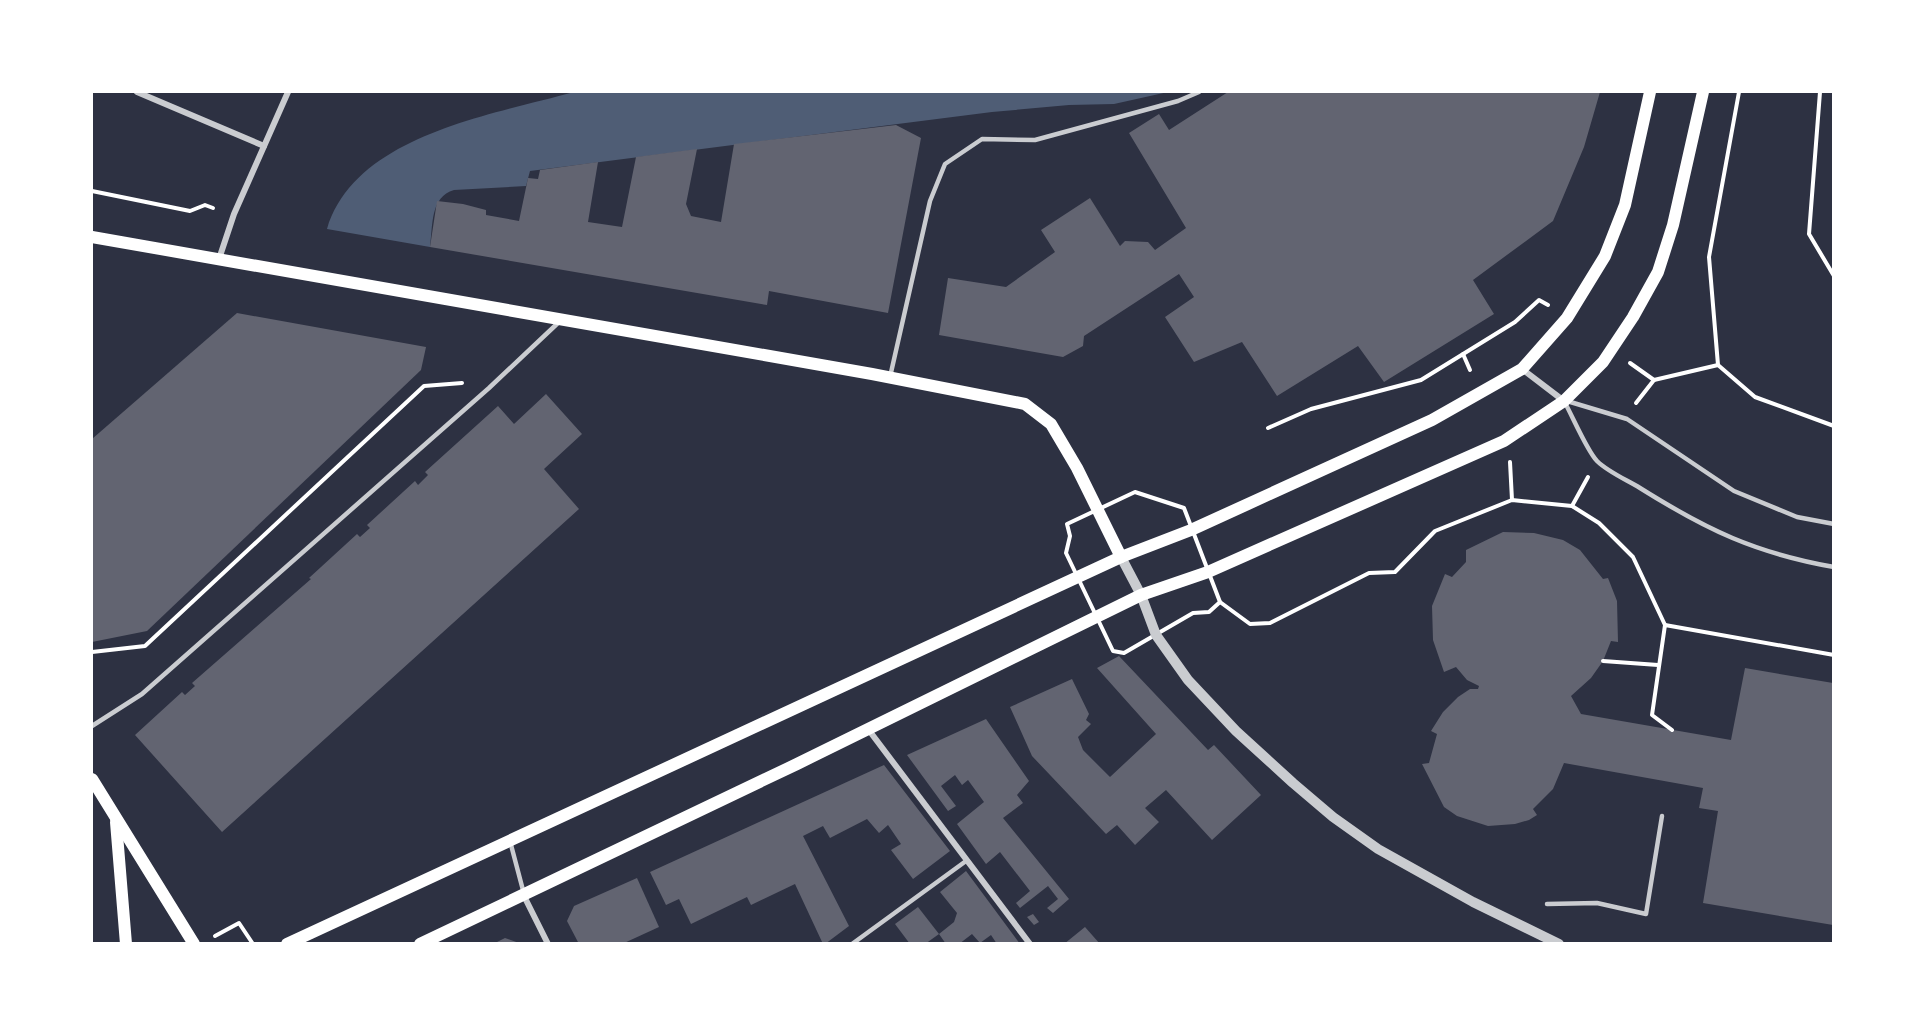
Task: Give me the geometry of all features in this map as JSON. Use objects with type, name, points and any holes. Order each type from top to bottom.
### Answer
[{"type":"main road","points":[[287,944],[1121,558],[1191,530],[1432,420],[1522,369],[1567,318],[1605,256],[1626,206],[1650,92]]},
{"type":"main road","points":[[420,944],[524,896],[1141,595],[1208,572],[1503,441],[1564,400],[1607,356],[1633,317],[1658,272],[1673,225],[1703,92]]},
{"type":"main road","points":[[92,237],[890,377],[1025,404],[1051,424],[1077,468],[1121,558]]},
{"type":"main road","points":[[92,242],[106,241]]},
{"type":"main road","points":[[92,779],[194,944]]},
{"type":"main road","points":[[116,817],[126,944]]},
{"type":"street","points":[[137,92],[264,146]]},
{"type":"street","points":[[219,259],[234,214],[288,92]]},
{"type":"street","points":[[1522,369],[1564,400]]},
{"type":"street","points":[[1121,558],[1141,595],[1156,634],[1188,680],[1236,731],[1293,783],[1378,849],[1473,902],[1559,944]]},
{"type":"street","points":[[868,729],[1030,944]]},
{"type":"street","points":[[524,896],[548,944]]},
{"type":"lane","points":[[890,377],[930,201],[945,164],[982,139],[1035,140],[1178,101],[1199,92]]},
{"type":"lane","points":[[92,726],[142,693],[489,388],[563,319]]},
{"type":"lane","points":[[1564,400],[1626,419],[1734,491],[1797,517],[1833,524]]},
{"type":"lane","points":[[1564,400],[1597,461],[1703,525],[1747,546],[1793,560],[1833,567]]},
{"type":"lane","points":[[1547,904],[1597,903],[1646,914],[1662,816]]},
{"type":"lane","points":[[510,841],[524,896]]},
{"type":"lane","points":[[852,944],[966,861]]},
{"type":"path","points":[[1739,92],[1709,257],[1718,364],[1755,397],[1833,426]]},
{"type":"path","points":[[1820,92],[1809,234],[1833,276]]},
{"type":"path","points":[[92,190],[190,211],[205,205],[234,214]]},
{"type":"path","points":[[1268,428],[1311,409],[1421,380],[1515,322],[1539,300],[1567,318]]},
{"type":"path","points":[[1626,419],[1654,380],[1718,364]]},
{"type":"path","points":[[92,652],[145,646],[424,386],[464,383]]},
{"type":"path","points":[[1572,506],[1597,461]]},
{"type":"path","points":[[1220,602],[1250,624],[1270,622],[1369,573],[1395,572],[1435,531],[1512,500],[1572,506],[1599,524],[1633,557],[1665,625],[1652,715],[1672,730]]},
{"type":"path","points":[[1665,625],[1833,655]]},
{"type":"path","points":[[1603,661],[1658,665]]},
{"type":"path","points":[[211,938],[239,922],[253,944]]},
{"type":"water","points":[[574,92],[1168,92],[1114,104],[1069,105],[992,112],[530,171],[526,186],[454,190],[446,194],[434,213],[430,247],[327,229],[342,197],[366,171],[396,150],[430,134],[467,121]]},
{"type":"building","points":[[1228,92],[1600,92],[1584,147],[1553,221],[1473,280],[1494,314],[1384,382],[1358,346],[1277,396],[1242,342],[1194,362],[1165,317],[1194,297],[1179,274],[1084,336],[1083,346],[1063,357],[939,335],[948,278],[1006,287],[1055,252],[1041,230],[1090,198],[1120,246],[1125,241],[1148,242],[1155,250],[1186,228],[1129,133],[1159,114],[1169,130]]},
{"type":"building","points":[[896,125],[921,138],[888,313],[769,291],[767,305],[430,247],[437,201],[463,204],[486,210],[486,215],[519,221],[528,178],[538,179],[540,170],[598,162],[588,222],[622,227],[636,157],[697,149],[686,204],[691,216],[721,222],[734,144]]},
{"type":"building","points":[[237,313],[426,347],[421,370],[147,631],[92,642],[92,439]]},
{"type":"building","points":[[546,394],[582,434],[544,469],[579,509],[222,832],[135,735],[182,692],[185,695],[195,686],[192,683],[311,579],[309,578],[357,534],[360,537],[370,528],[367,525],[415,481],[418,485],[428,475],[425,472],[498,406],[514,424]]},
{"type":"building","points":[[1503,532],[1534,533],[1563,540],[1580,550],[1603,579],[1608,578],[1617,601],[1618,642],[1611,641],[1603,661],[1591,678],[1571,696],[1581,714],[1731,740],[1745,668],[1833,683],[1833,925],[1703,903],[1718,811],[1699,808],[1703,788],[1564,763],[1553,789],[1533,809],[1537,815],[1529,820],[1515,824],[1488,826],[1457,816],[1444,807],[1422,764],[1429,763],[1437,734],[1431,731],[1443,712],[1458,697],[1470,689],[1478,689],[1479,686],[1467,680],[1456,667],[1444,672],[1433,640],[1432,606],[1445,574],[1452,577],[1466,562],[1466,550]]},
{"type":"building","points":[[1119,656],[1208,750],[1214,745],[1261,795],[1212,840],[1166,790],[1145,808],[1159,822],[1135,845],[1117,825],[1106,834],[1032,756],[1010,707],[1072,679],[1089,714],[1086,720],[1091,724],[1078,737],[1083,750],[1110,777],[1156,734],[1097,668]]},
{"type":"building","points":[[986,719],[1029,781],[1017,795],[1023,803],[1003,818],[1069,899],[1053,913],[1047,908],[1058,899],[1048,886],[1020,908],[1016,903],[1030,891],[1000,852],[986,864],[957,824],[984,802],[968,780],[962,785],[955,775],[941,786],[956,806],[948,811],[907,755]]},
{"type":"building","points":[[884,765],[950,851],[913,879],[891,850],[901,844],[888,825],[879,833],[867,819],[830,838],[823,826],[803,836],[849,926],[825,944],[795,884],[751,905],[747,897],[691,924],[679,899],[666,905],[650,872]]},
{"type":"building","points":[[966,871],[1020,944],[997,944],[991,935],[980,943],[972,934],[959,944],[946,944],[939,934],[954,922],[957,913],[940,892]]},
{"type":"building","points":[[637,878],[659,927],[622,944],[579,944],[567,921],[574,906]]},
{"type":"building","points":[[918,907],[939,934],[925,944],[910,944],[895,924]]},
{"type":"building","points":[[1033,914],[1039,922],[1034,925],[1027,917]]},
{"type":"building","points":[[1085,927],[1100,944],[1064,944]]},
{"type":"building","points":[[505,938],[519,943],[519,944],[493,944]]}]
